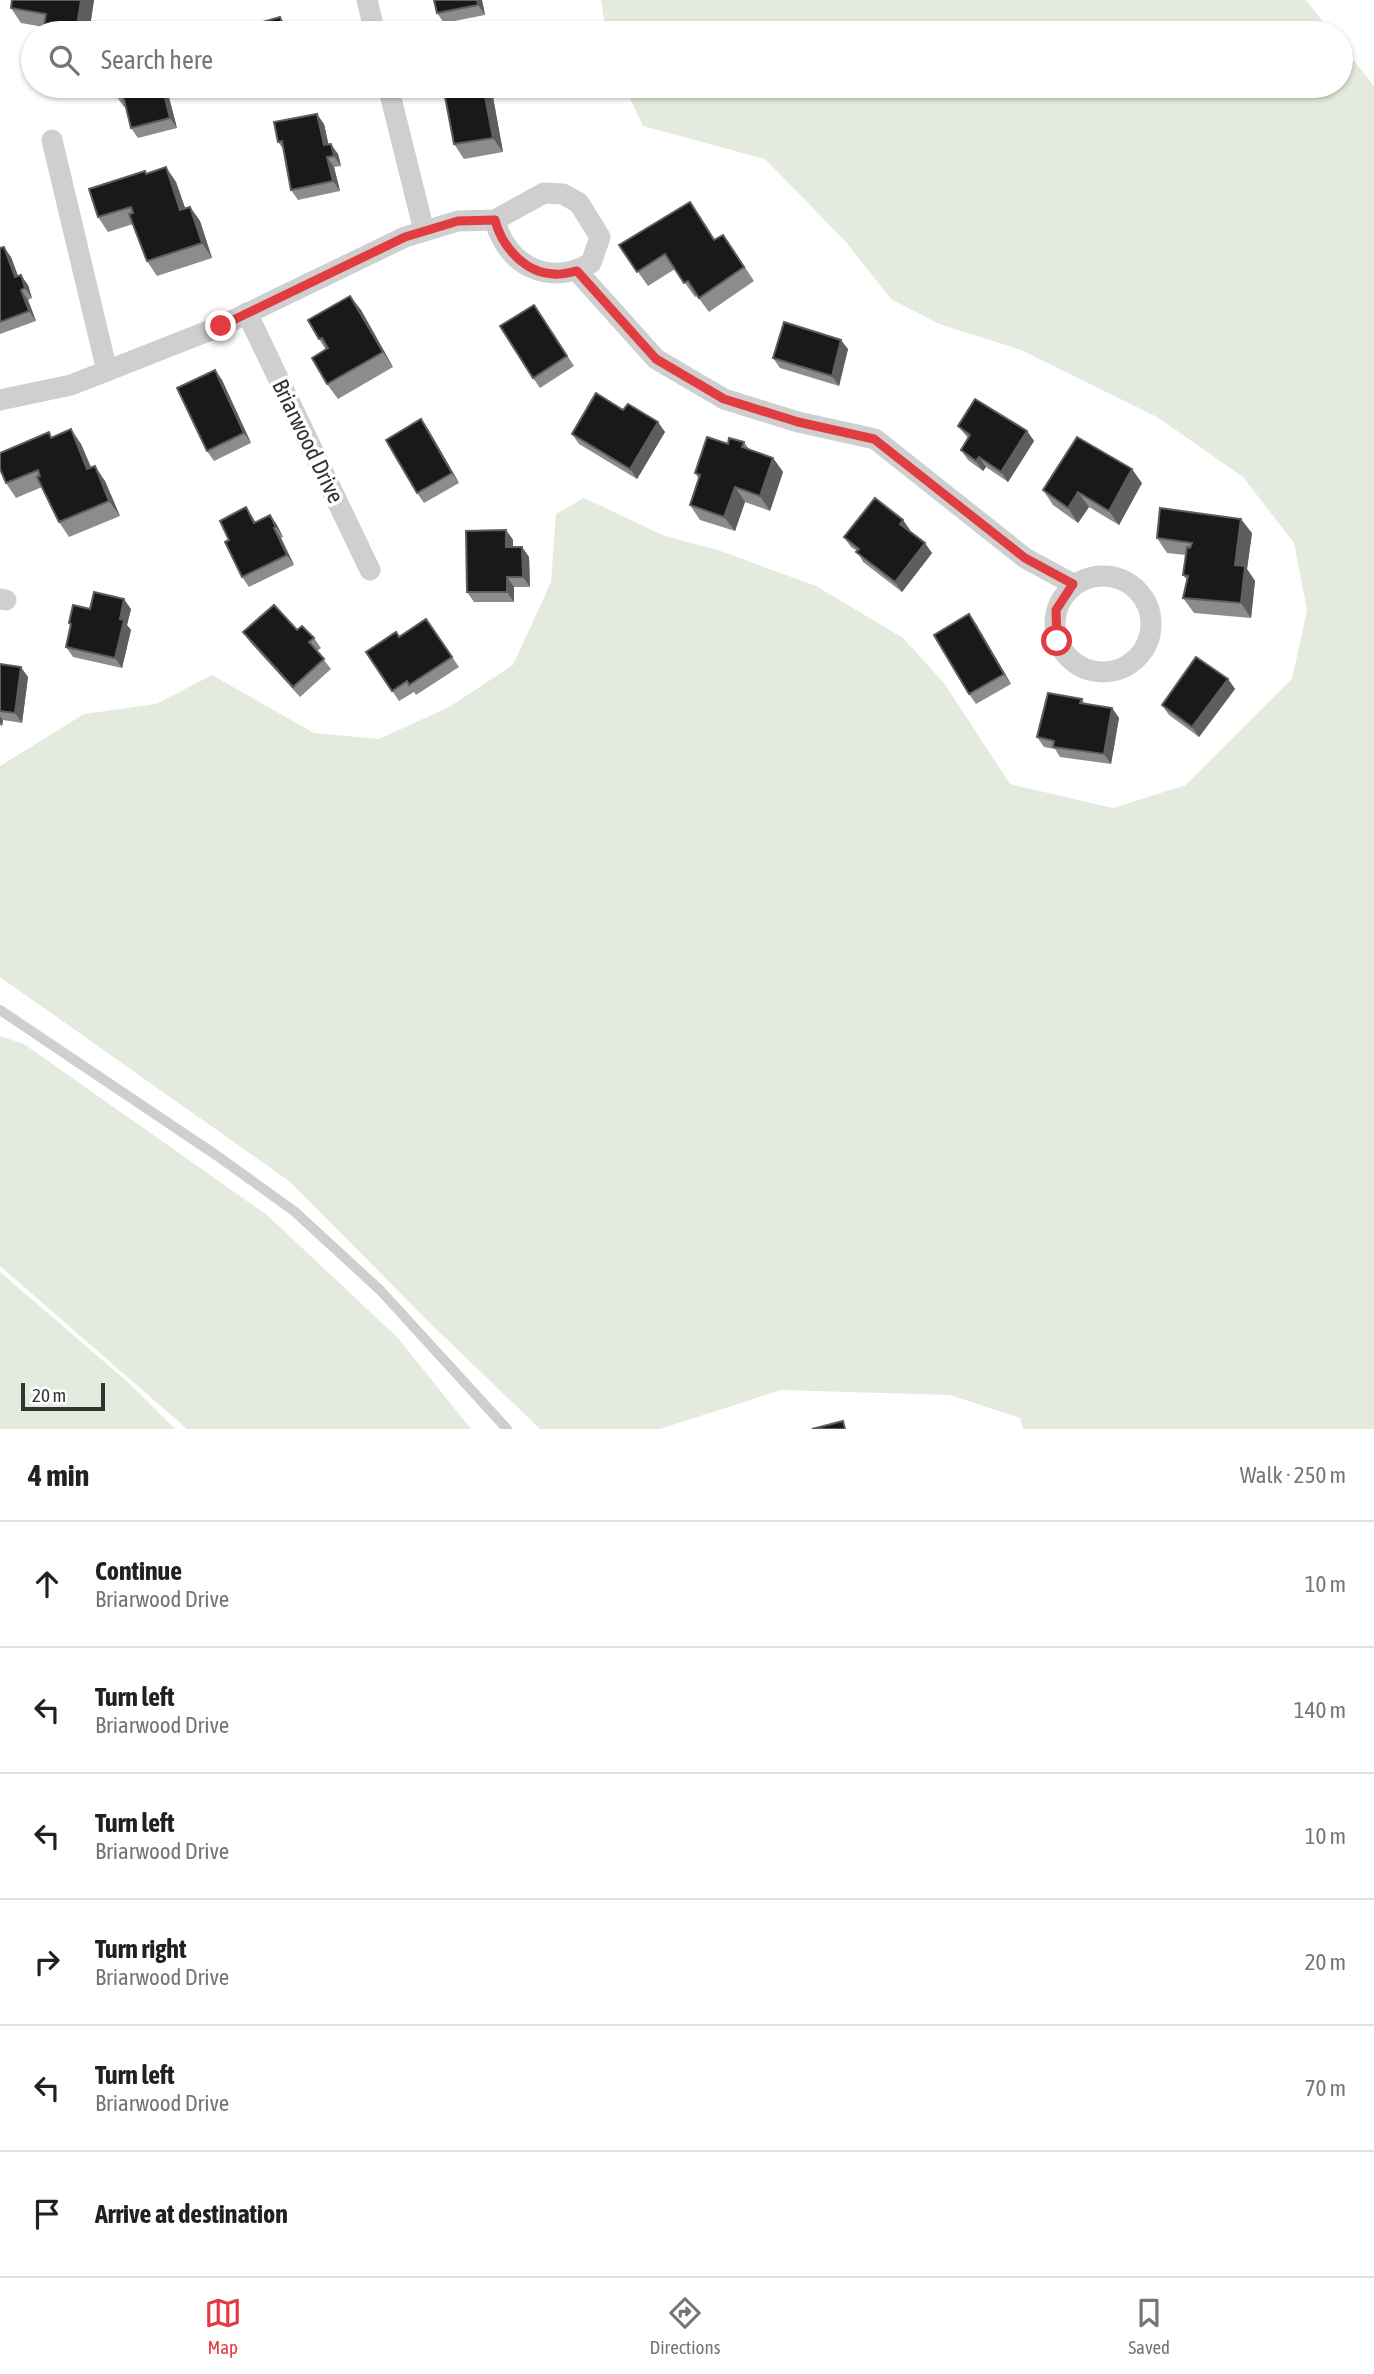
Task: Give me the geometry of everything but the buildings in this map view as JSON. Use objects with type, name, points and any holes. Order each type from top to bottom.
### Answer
[{"type":"street","points":[[367,0],[372,21]]},
{"type":"street","points":[[391,98],[425,231]]},
{"type":"street","points":[[52,140],[107,371]]},
{"type":"street","points":[[0,400],[71,385],[247,313],[405,237],[458,221],[495,220],[544,193],[563,194],[579,203],[600,237],[591,263],[577,271],[555,274],[533,269],[508,250],[499,235],[495,220]]},
{"type":"street","points":[[577,271],[656,359],[724,399],[798,422],[874,439],[1025,558],[1073,584],[1102,574],[1131,583],[1150,607],[1151,638],[1134,663],[1105,673],[1075,665],[1057,641],[1056,610],[1073,584]]},
{"type":"street","name":"Briarwood Drive","points":[[247,313],[369,570]]},
{"type":"lane","points":[[0,1010],[160,1117],[293,1211],[380,1290],[507,1429]]},
{"type":"shaded area","points":[[601,0],[1306,0],[1323,21],[604,21]]},
{"type":"shaded area","points":[[1353,59],[1374,86],[1374,1429],[1023,1429],[1020,1418],[950,1395],[781,1390],[660,1429],[540,1429],[289,1181],[0,977],[0,766],[84,714],[156,704],[212,675],[314,733],[379,739],[449,707],[513,665],[551,582],[556,514],[584,498],[665,536],[718,550],[816,586],[903,638],[944,683],[1010,784],[1113,808],[1186,785],[1292,679],[1307,610],[1294,543],[1243,477],[1157,417],[1021,350],[939,324],[891,299],[846,242],[765,159],[643,126],[630,98],[1353,98]]},
{"type":"shaded area","points":[[0,1036],[24,1044],[267,1215],[398,1338],[471,1429],[187,1429],[0,1266]]},
{"type":"shaded area","points":[[0,1272],[130,1384],[175,1429],[0,1429]]},
{"type":"route","points":[[221,326],[405,237],[458,221],[495,220],[499,235],[508,250],[533,269],[555,274],[577,271],[656,359],[724,399],[798,422],[874,439],[1025,558],[1073,584],[1056,610],[1057,641]]}]
